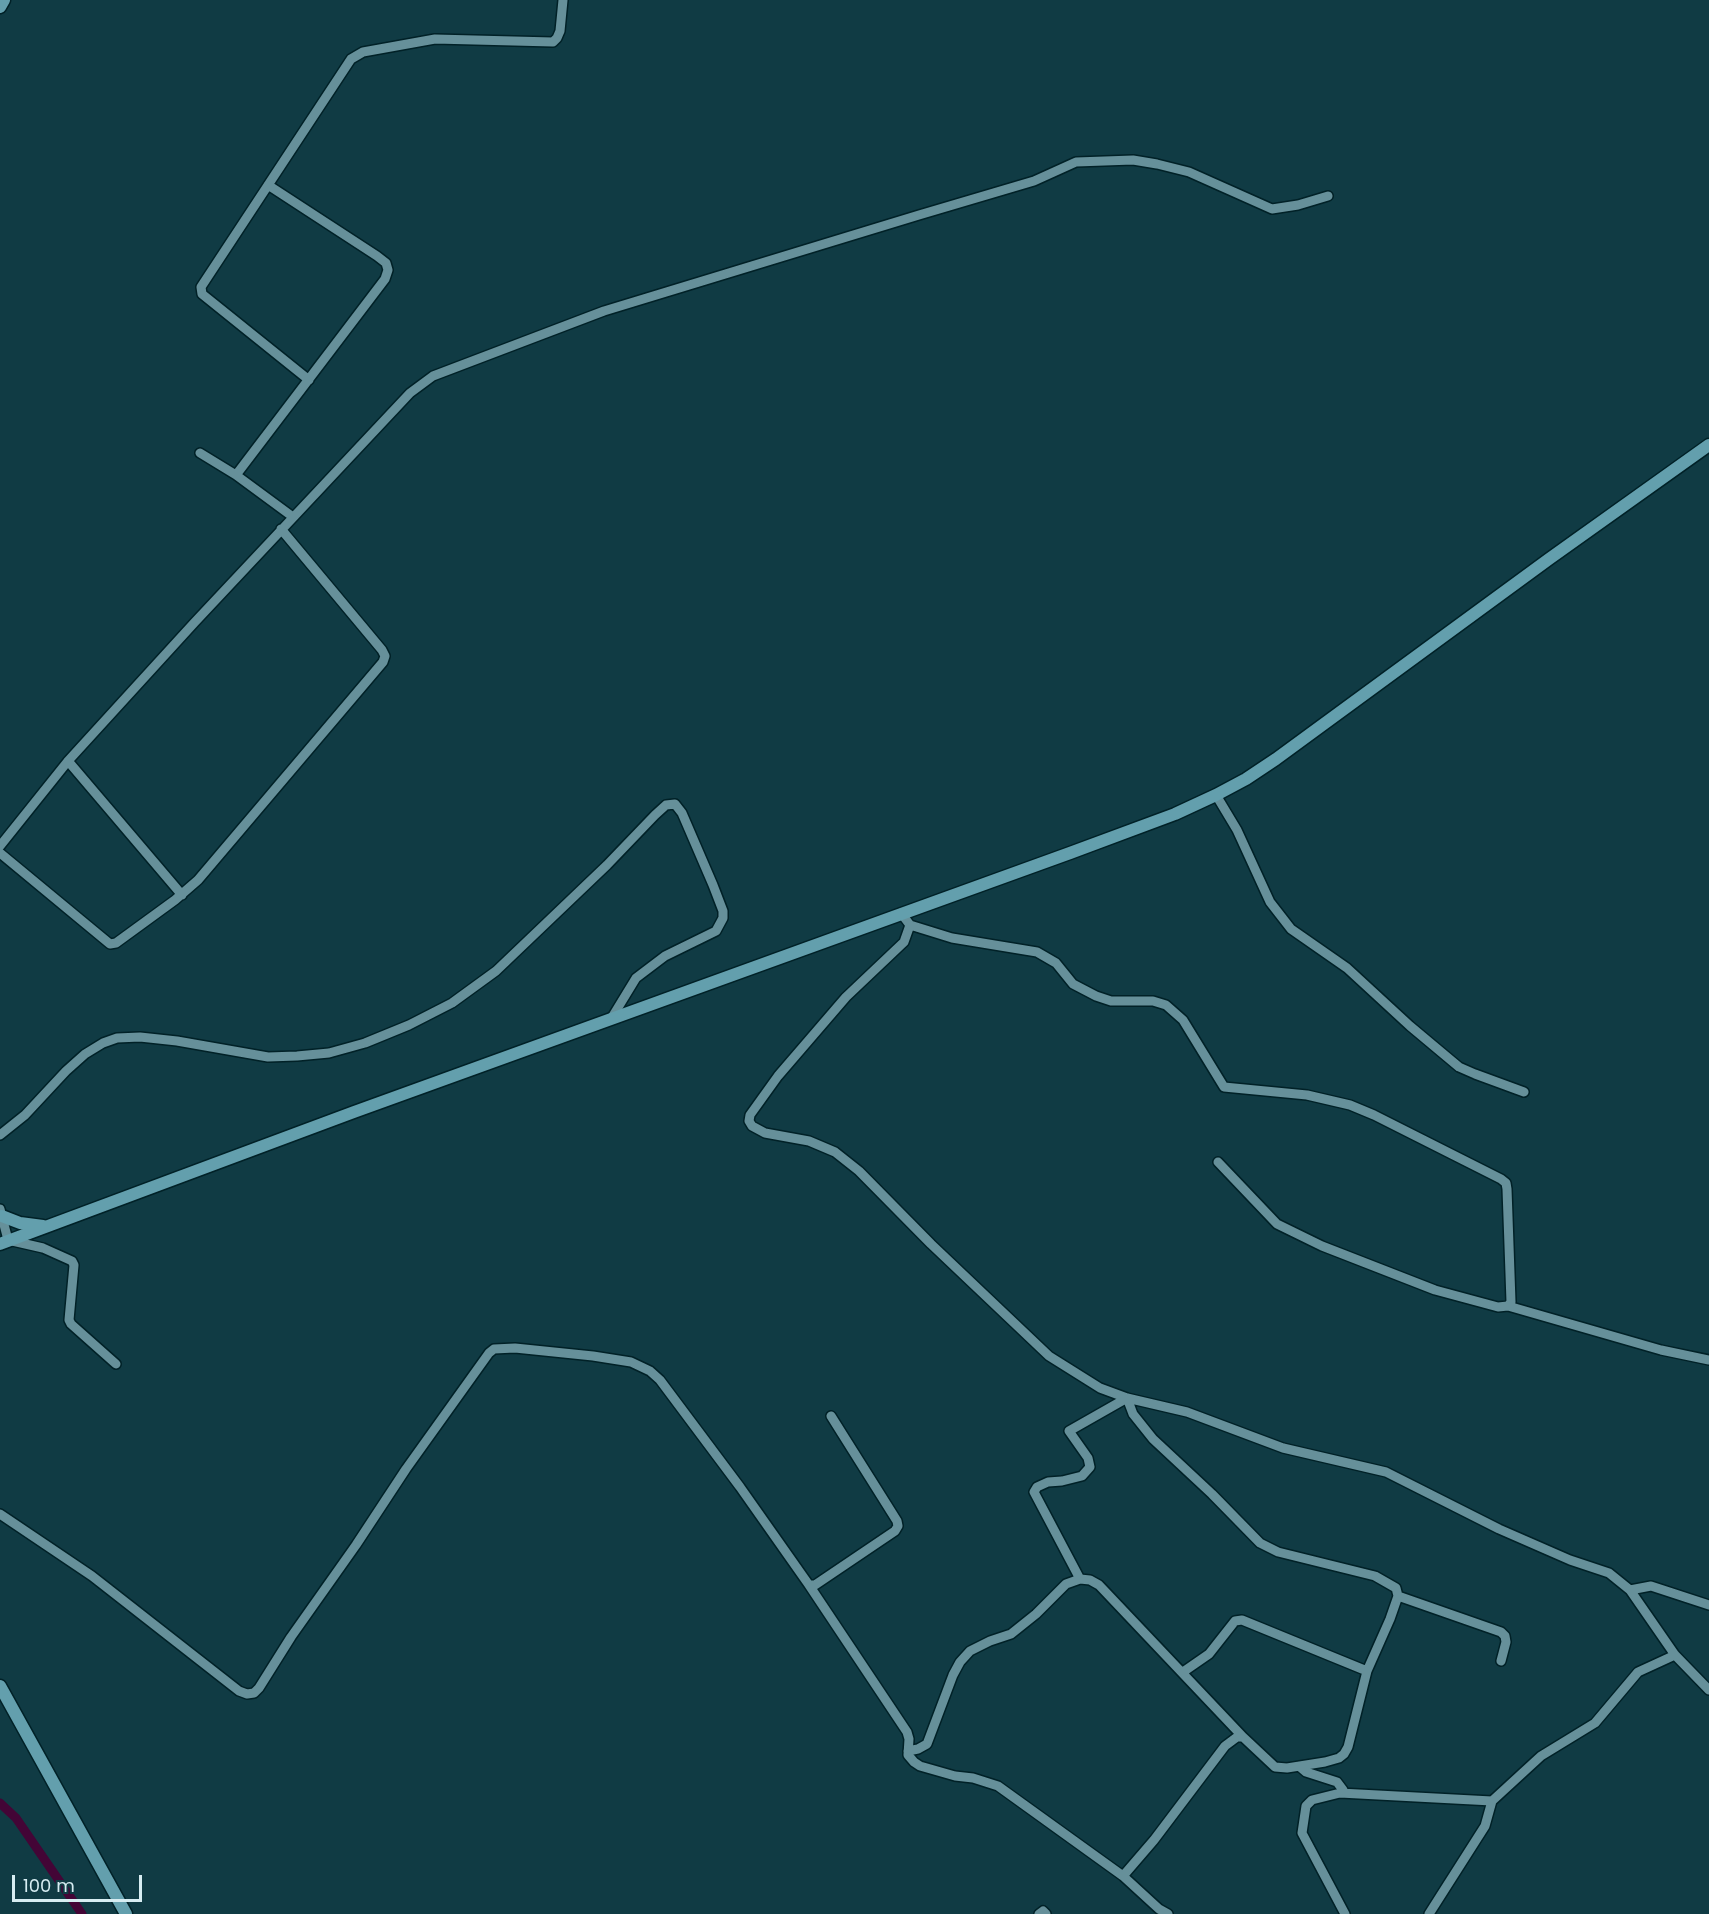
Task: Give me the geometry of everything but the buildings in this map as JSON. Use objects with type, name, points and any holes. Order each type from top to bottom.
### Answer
[{"type":"main road","points":[[0,7],[4,0]]},
{"type":"main road","points":[[4,1242],[157,1184],[1175,814],[1216,795],[1276,759],[1709,444]]},
{"type":"main road","points":[[1,1213],[20,1222],[47,1226]]},
{"type":"main road","points":[[0,1686],[126,1914]]},
{"type":"street","points":[[309,380],[201,291],[204,282],[268,185],[355,55],[435,39],[553,42],[560,31],[563,0]]},
{"type":"street","points":[[0,846],[68,761],[281,529],[410,393],[433,376],[604,312],[1034,181],[1076,162],[1133,160],[1157,164],[1188,172],[1272,209],[1298,205],[1328,196]]},
{"type":"street","points":[[236,475],[385,279],[388,270],[386,263],[377,256],[268,185]]},
{"type":"street","points":[[200,453],[236,475],[293,517]]},
{"type":"street","points":[[0,853],[110,944],[116,944],[191,888],[383,663],[385,656],[281,529]]},
{"type":"street","points":[[68,761],[182,895]]},
{"type":"street","points":[[1216,795],[1237,830],[1270,902],[1291,929],[1347,968],[1459,1067],[1524,1092]]},
{"type":"street","points":[[0,1135],[25,1115],[85,1054],[102,1043],[117,1038],[140,1037],[177,1041],[268,1057],[297,1056],[329,1053],[418,1021],[452,1003],[496,971],[607,865],[655,815],[666,805],[675,804],[682,813],[709,875],[723,911],[723,918],[716,931],[665,956],[636,978],[611,1019]]},
{"type":"street","points":[[901,913],[910,925],[952,938],[1037,952],[1056,963],[1074,984],[1096,996],[1111,1001],[1153,1001],[1166,1005],[1183,1020],[1224,1087],[1307,1095],[1350,1105],[1501,1179],[1506,1183],[1507,1189],[1511,1302],[1508,1306]]},
{"type":"street","points":[[910,925],[904,942],[846,997],[778,1076],[750,1115],[749,1121],[752,1126],[765,1133],[809,1141],[835,1152],[859,1171],[1049,1356],[1100,1388],[1127,1398],[1187,1412],[1283,1448],[1386,1472],[1499,1529],[1570,1560],[1609,1573],[1630,1590],[1675,1655],[1709,1690]]},
{"type":"street","points":[[1218,1162],[1269,1216],[1286,1230],[1322,1246],[1435,1290],[1498,1307],[1508,1306],[1661,1350],[1709,1360]]},
{"type":"street","points":[[1,1213],[4,1242],[43,1248],[72,1260],[74,1265],[69,1320],[117,1364]]},
{"type":"street","points":[[0,1514],[92,1576],[238,1691],[247,1694],[254,1693],[268,1676],[291,1637],[406,1469],[489,1353],[502,1348],[515,1348],[631,1362],[650,1371],[660,1380],[809,1585],[907,1732],[910,1758],[920,1766],[998,1786],[1123,1875],[1159,1909],[1168,1914]]},
{"type":"street","points":[[1080,1579],[1034,1492],[1048,1482],[1082,1476],[1090,1467],[1088,1458],[1069,1431],[1127,1398]]},
{"type":"street","points":[[908,1751],[927,1744],[953,1676],[960,1662],[970,1651],[1011,1634],[1036,1614],[1066,1584],[1080,1579],[1090,1580],[1099,1586],[1243,1737],[1275,1767],[1299,1766],[1344,1755],[1367,1671],[1398,1596],[1396,1588],[1375,1576],[1278,1552],[1260,1543],[1153,1439],[1133,1414],[1127,1398]]},
{"type":"street","points":[[809,1585],[814,1585],[895,1531],[898,1526],[831,1416]]},
{"type":"street","points":[[1630,1590],[1651,1586],[1709,1605]]},
{"type":"street","points":[[1398,1596],[1501,1632],[1506,1642],[1501,1661]]},
{"type":"street","points":[[1183,1672],[1209,1654],[1235,1622],[1242,1620],[1367,1671]]},
{"type":"street","points":[[1430,1914],[1485,1826],[1492,1801],[1541,1756],[1595,1724],[1638,1672],[1675,1655]]},
{"type":"street","points":[[1123,1875],[1154,1840],[1225,1746],[1237,1737],[1243,1737]]},
{"type":"street","points":[[1299,1766],[1306,1772],[1337,1782],[1343,1790],[1340,1793]]},
{"type":"street","points":[[1345,1914],[1302,1833],[1306,1806],[1312,1800],[1340,1793],[1492,1801]]},
{"type":"street","points":[[1040,1914],[1043,1911],[1046,1914]]},
{"type":"waterway","points":[[0,1803],[16,1818],[82,1914]]}]
